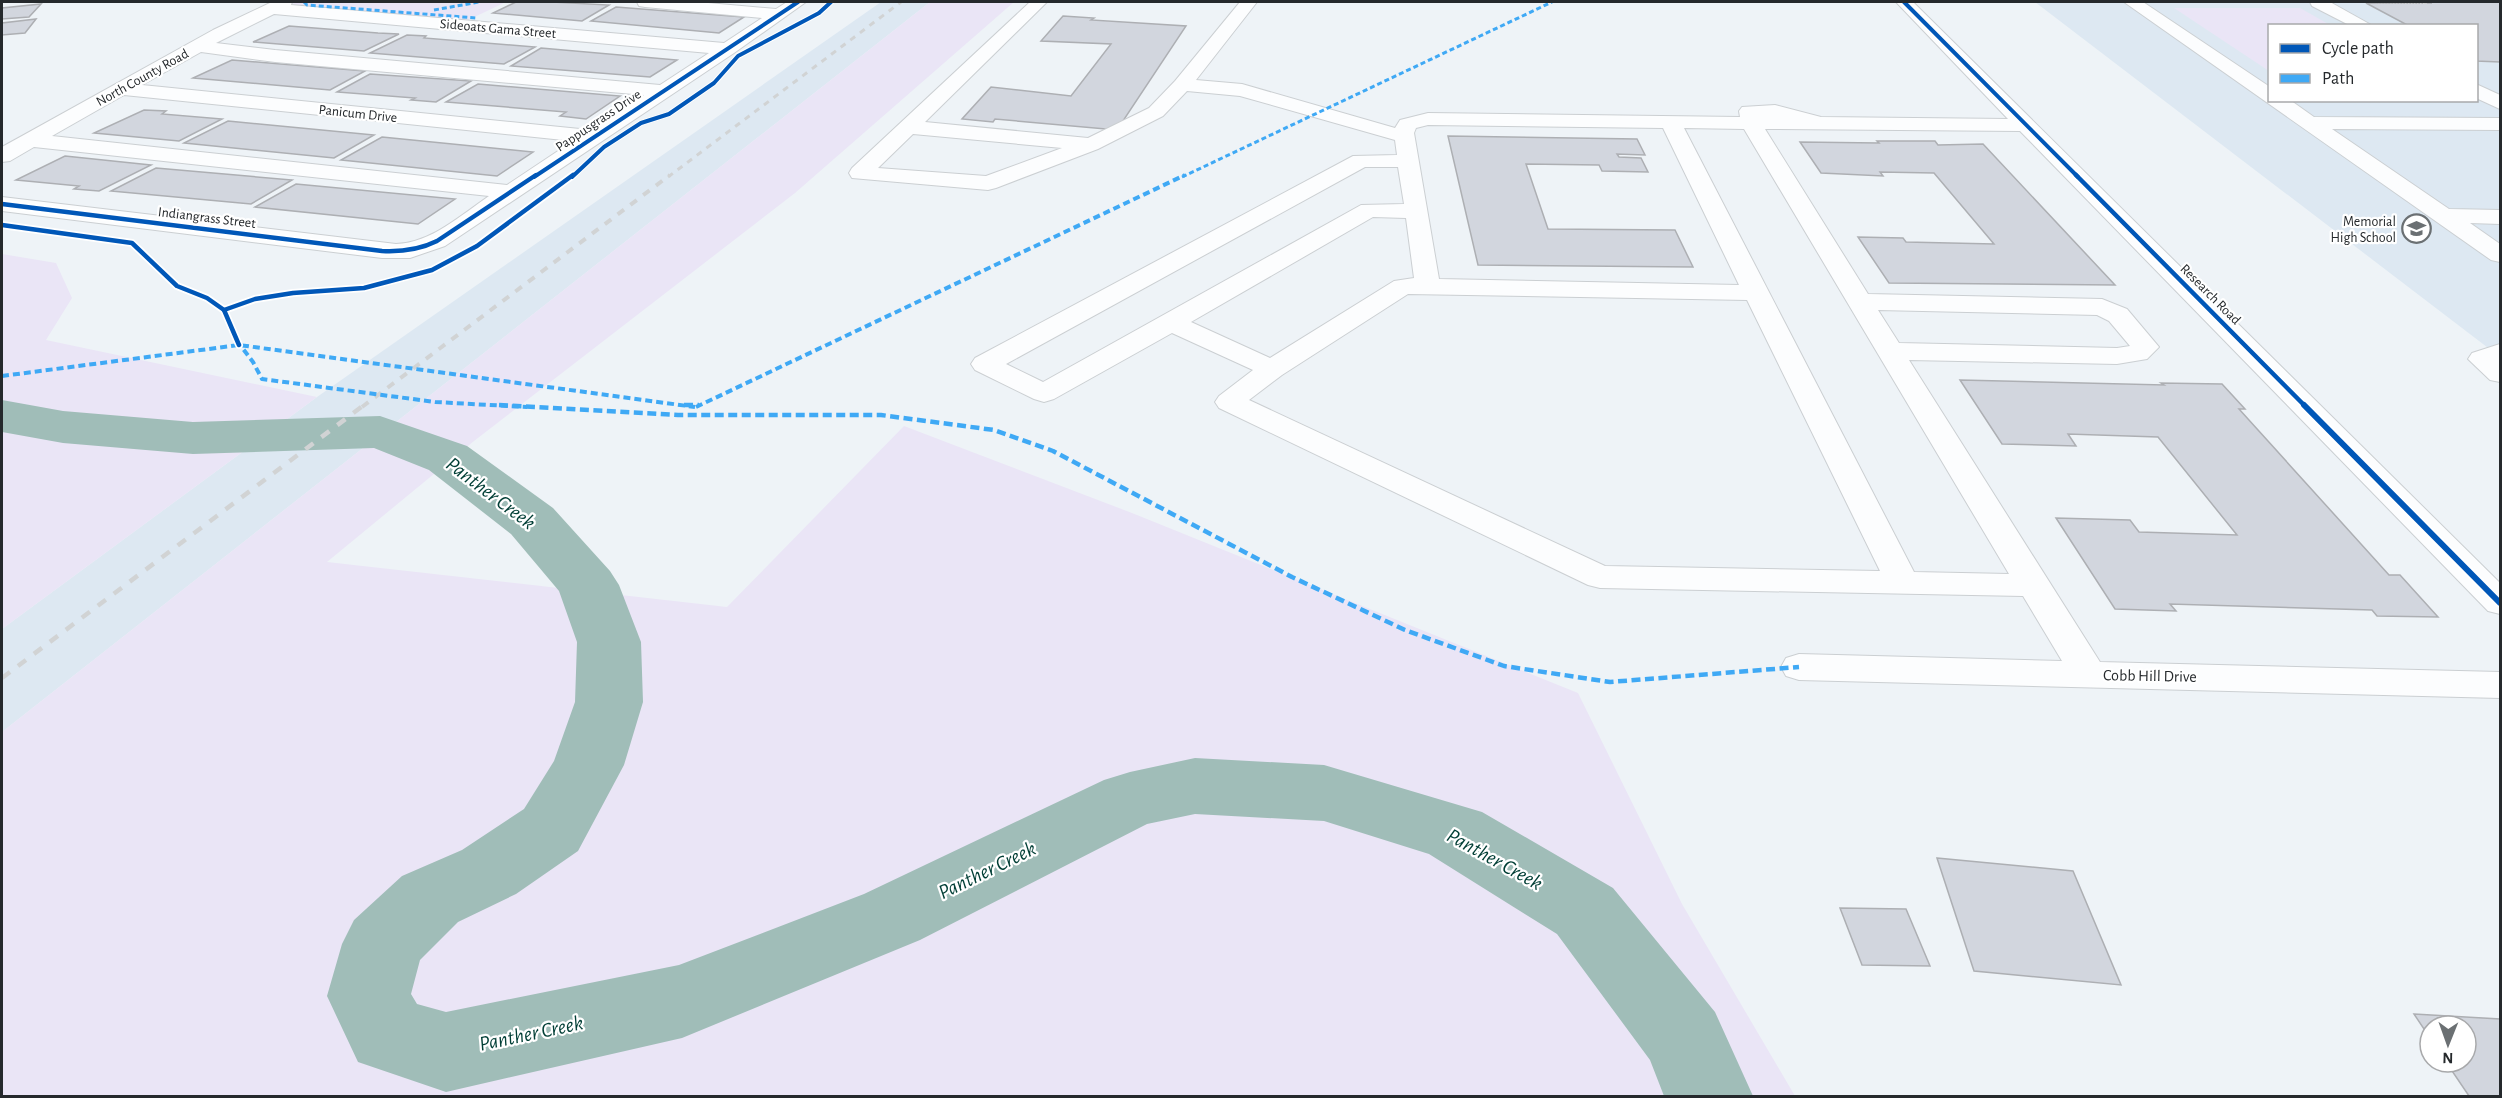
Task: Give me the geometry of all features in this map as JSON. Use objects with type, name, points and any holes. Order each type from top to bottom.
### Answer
[{"type":"street","points":[[645,2],[779,14]]},
{"type":"street","name":"Pappusgrass Drive","points":[[409,252],[437,241],[798,2]]},
{"type":"street","points":[[1039,2],[860,173],[988,183],[1091,145],[1156,112],[1182,85],[1250,2]]},
{"type":"street","name":"Research Road","points":[[1904,2],[2500,603]]},
{"type":"street","points":[[2132,2],[2268,95]]},
{"type":"street","points":[[2318,2],[2361,24]]},
{"type":"street","name":"North County Road","points":[[2,156],[276,5]]},
{"type":"street","name":"Sideoats Gama Street","points":[[276,5],[728,49]]},
{"type":"street","points":[[198,46],[275,56],[663,91]]},
{"type":"street","points":[[1182,85],[1242,90],[1404,136]]},
{"type":"street","name":"Panicum Drive","points":[[121,89],[594,137]]},
{"type":"street","points":[[2478,91],[2500,103]]},
{"type":"street","points":[[2279,102],[2500,255]]},
{"type":"street","points":[[1428,286],[1404,136],[1407,124],[1428,119],[2027,125]]},
{"type":"street","points":[[1670,122],[1903,583]]},
{"type":"street","points":[[1751,123],[1888,351],[2088,673]]},
{"type":"street","points":[[2308,123],[2500,124]]},
{"type":"street","points":[[2420,123],[2453,144]]},
{"type":"street","points":[[908,127],[1091,145]]},
{"type":"street","points":[[29,140],[512,192]]},
{"type":"street","points":[[1409,161],[1361,161],[985,364],[1044,393],[1368,210],[1417,211]]},
{"type":"street","name":"Indiangrass Street","points":[[2,204],[382,251],[409,252]]},
{"type":"street","points":[[2444,216],[2500,217]]},
{"type":"street","points":[[1756,292],[1403,286],[1272,369],[1229,402],[1600,577],[2033,585]]},
{"type":"street","points":[[1859,302],[2102,308],[2118,315],[2145,347],[2137,353],[2117,356],[1888,351]]},
{"type":"street","points":[[1171,323],[1272,369]]},
{"type":"street","points":[[2500,352],[2482,359],[2500,374]]},
{"type":"street","name":"Cobb Hill Drive","points":[[1799,667],[2500,685]]},
{"type":"shaded area","points":[[506,2],[466,21],[298,6],[292,3]]},
{"type":"shaded area","points":[[881,2],[930,2],[2,732],[2,629],[317,397]]},
{"type":"shaded area","points":[[930,2],[1014,2],[795,193],[474,441],[327,562],[727,607],[904,426],[1132,513],[1578,693],[1682,904],[1795,1096],[2,1096],[2,732]]},
{"type":"shaded area","name":"Memorial High School","points":[[2035,2],[2500,2],[2500,357]]},
{"type":"shaded area","points":[[2174,8],[2300,8],[2328,24],[2268,24],[2268,70]]},
{"type":"shaded area","points":[[2,254],[56,263],[72,298],[46,340],[317,397],[2,629]]},
{"type":"building","points":[[516,2],[609,5],[582,21],[493,13]]},
{"type":"building","points":[[2428,2],[2500,2],[2500,62],[2478,61],[2478,24],[2405,24],[2366,3],[2432,3]]},
{"type":"building","points":[[41,4],[29,17],[2,19],[2,8]]},
{"type":"building","points":[[616,7],[744,17],[719,33],[591,21]]},
{"type":"building","points":[[1063,16],[1186,26],[1117,130],[995,119],[993,122],[962,119],[991,87],[1071,96],[1111,44],[1041,41]]},
{"type":"building","points":[[36,19],[25,33],[2,35],[2,23]]},
{"type":"building","points":[[289,26],[399,34],[364,51],[253,42]]},
{"type":"building","points":[[407,35],[535,47],[504,64],[370,53]]},
{"type":"building","points":[[541,48],[677,60],[650,77],[511,66]]},
{"type":"building","points":[[232,60],[365,71],[330,90],[193,78]]},
{"type":"building","points":[[370,74],[471,81],[436,102],[411,100],[415,98],[337,92]]},
{"type":"building","points":[[478,84],[620,96],[586,119],[560,116],[566,112],[446,102]]},
{"type":"building","points":[[144,110],[166,111],[162,114],[222,119],[179,141],[94,133]]},
{"type":"building","points":[[228,121],[374,135],[334,158],[184,143]]},
{"type":"building","points":[[1448,136],[1637,139],[1645,155],[1617,154],[1619,157],[1641,158],[1648,172],[1602,171],[1599,165],[1526,164],[1548,229],[1675,230],[1693,267],[1478,265]]},
{"type":"building","points":[[382,137],[533,152],[497,176],[341,160]]},
{"type":"building","points":[[1877,141],[1935,141],[1938,145],[1983,144],[2115,285],[1889,283],[1858,237],[1903,238],[1906,242],[1994,244],[1934,173],[1880,172],[1883,176],[1821,173],[1800,142],[1879,143]]},
{"type":"building","points":[[65,156],[151,165],[99,191],[74,189],[79,186],[16,180]]},
{"type":"building","points":[[156,168],[292,180],[251,204],[111,191]]},
{"type":"building","points":[[296,184],[455,199],[418,224],[255,207]]},
{"type":"building","points":[[1960,380],[2164,385],[2161,383],[2222,384],[2245,409],[2239,409],[2389,575],[2400,575],[2438,617],[2377,616],[2372,610],[2170,604],[2176,611],[2115,609],[2056,518],[2130,520],[2139,532],[2237,535],[2158,437],[2068,434],[2076,446],[2002,444]]},
{"type":"building","points":[[1937,858],[2073,871],[2121,985],[1974,971]]},
{"type":"building","points":[[1840,908],[1906,909],[1930,966],[1862,965]]},
{"type":"building","points":[[2478,1018],[2500,1019],[2500,1096],[2469,1096],[2454,1074],[2478,1074]]},
{"type":"waterway","name":"Panther Creek","points":[[2,416],[63,427],[193,438],[380,432],[448,458],[532,521],[588,585],[609,642],[609,702],[588,765],[551,830],[489,872],[430,899],[383,944],[369,996],[388,1035],[446,1052],[682,1001],[892,917],[1130,800],[1195,786],[1324,793],[1455,833],[1585,911],[1685,1039],[1708,1096]]},
{"type":"railway","points":[[668,177],[901,2]]},
{"type":"railway","points":[[362,407],[670,175]]},
{"type":"railway","points":[[2,678],[364,405]]},
{"type":"marked path","points":[[304,2],[307,5],[476,18]]},
{"type":"marked path","points":[[434,10],[479,2]]},
{"type":"marked path","points":[[2,376],[239,345],[696,407],[1552,2]]},
{"type":"marked path","points":[[237,341],[253,362],[262,379],[435,402],[678,415],[881,415],[994,430],[1053,451],[1292,577],[1405,630],[1504,666],[1610,682],[1799,667]]},
{"type":"cycle path","points":[[2,204],[382,251],[417,249],[437,241],[798,2]]},
{"type":"cycle path","points":[[224,310],[255,299],[293,293],[364,288],[432,270],[477,246],[565,183],[604,147],[641,123],[669,114],[714,83],[738,56],[819,13],[831,2]]},
{"type":"cycle path","points":[[1904,2],[2500,603]]},
{"type":"cycle path","points":[[2,225],[132,243],[177,286],[207,298],[224,310],[239,345]]},
{"type":"place","name":"Memorial High School","points":[[2417,229]]}]
